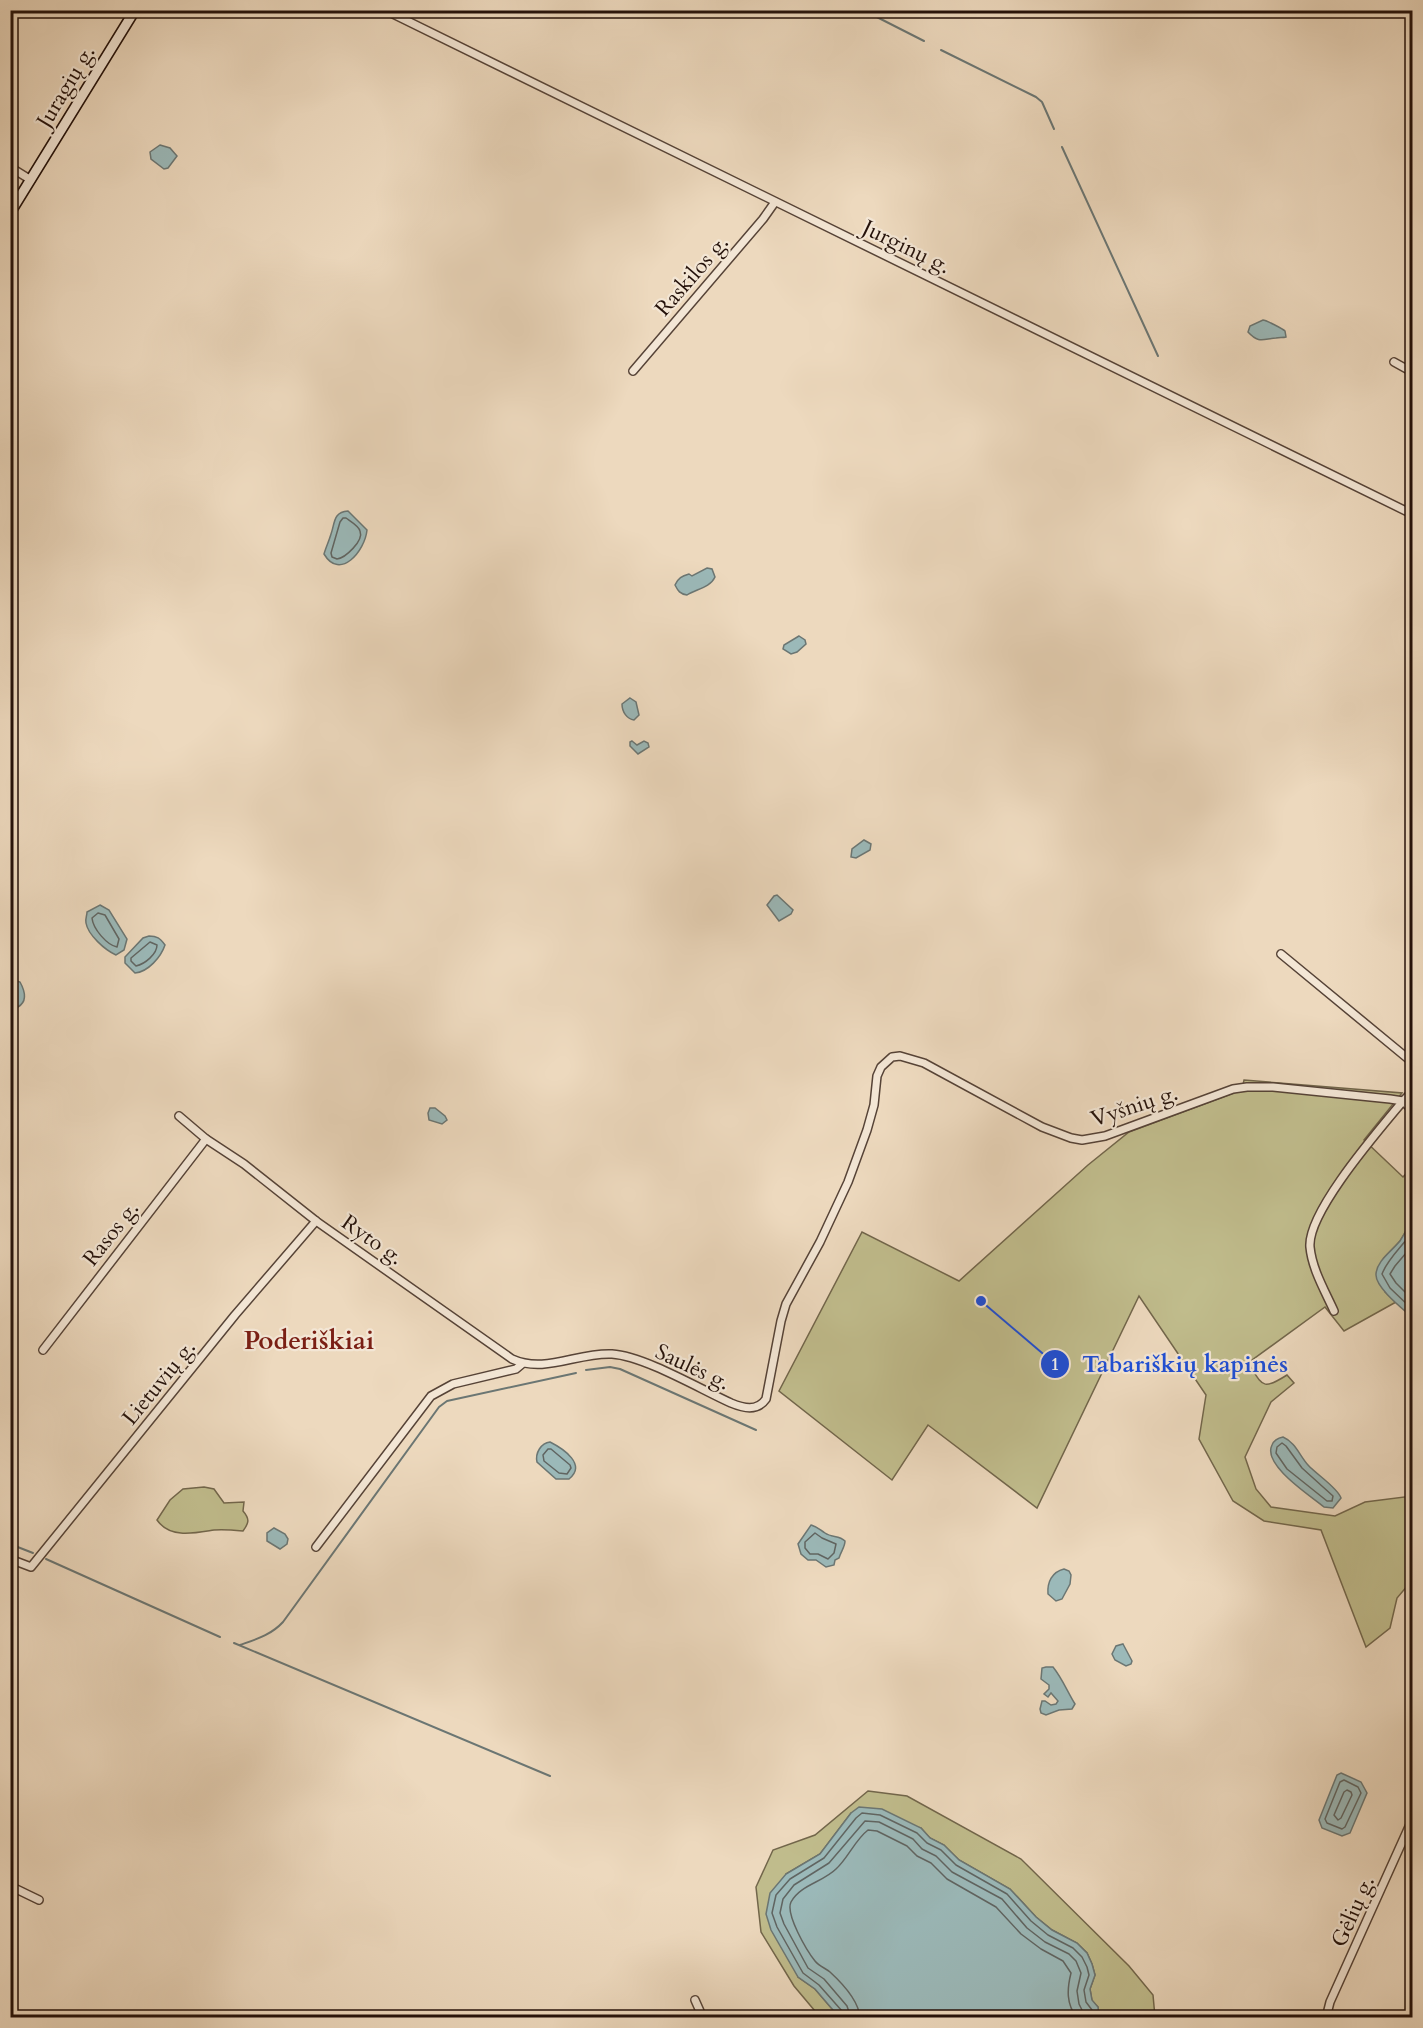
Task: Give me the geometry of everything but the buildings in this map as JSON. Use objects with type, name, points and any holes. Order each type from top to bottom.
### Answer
[{"type":"main road","name":"Juragių g.","points":[[10,213],[135,10]]},
{"type":"street","name":"Jurginų g.","points":[[385,10],[1413,514]]},
{"type":"street","points":[[10,167],[31,180]]},
{"type":"street","name":"Raskilos g.","points":[[633,371],[775,202]]},
{"type":"street","points":[[1394,362],[1413,372]]},
{"type":"street","points":[[1281,954],[1413,1062]]},
{"type":"street","name":"Vyšnių g.","points":[[892,1057],[909,1057],[924,1063],[1042,1127],[1082,1140],[1105,1136],[1233,1089],[1247,1087],[1274,1087],[1403,1101]]},
{"type":"street","name":"Saulės g.","points":[[316,1547],[431,1396],[453,1384],[516,1369],[522,1364],[552,1364],[599,1354],[613,1354],[647,1364],[742,1408],[762,1405],[769,1390],[786,1304],[820,1242],[848,1182],[871,1117],[877,1076],[886,1061],[892,1057]]},
{"type":"street","points":[[1334,1311],[1312,1258],[1310,1246],[1312,1232],[1335,1185],[1403,1101],[1413,1092]]},
{"type":"street","points":[[1403,1101],[1413,1110]]},
{"type":"street","name":"Ryto g.","points":[[179,1116],[206,1139],[244,1164],[316,1221],[522,1364]]},
{"type":"street","name":"Rasos g.","points":[[43,1350],[206,1139]]},
{"type":"street","name":"Lietuvių g.","points":[[10,1559],[31,1567],[221,1333],[316,1221]]},
{"type":"street","name":"Gėlių g.","points":[[1326,2018],[1330,2002],[1413,1820]]},
{"type":"street","points":[[10,1886],[39,1900]]},
{"type":"street","points":[[695,2000],[704,2018]]},
{"type":"shaded area","points":[[1244,1080],[1402,1093],[1364,1140],[1403,1177],[1412,1167],[1412,1221],[1400,1241],[1384,1258],[1385,1292],[1396,1302],[1344,1331],[1325,1307],[1248,1363],[1264,1384],[1272,1383],[1287,1375],[1294,1383],[1271,1402],[1245,1457],[1256,1489],[1271,1507],[1335,1516],[1365,1502],[1412,1496],[1412,1585],[1408,1585],[1397,1598],[1390,1628],[1366,1647],[1321,1530],[1264,1521],[1233,1501],[1199,1439],[1206,1395],[1139,1296],[1037,1508],[928,1425],[892,1480],[779,1391],[862,1232],[959,1281],[1088,1165],[1129,1132],[1242,1090]]},
{"type":"shaded area","points":[[204,1487],[214,1489],[224,1503],[244,1502],[243,1511],[248,1521],[243,1531],[183,1533],[169,1530],[157,1520],[170,1500],[183,1489]]},
{"type":"shaded area","points":[[868,1791],[907,1796],[1021,1859],[1129,1966],[1153,1995],[1155,2017],[1099,2017],[1098,2007],[1092,2001],[1090,1989],[1095,1975],[1092,1964],[1087,1953],[1077,1943],[1052,1930],[1036,1917],[1010,1889],[959,1860],[944,1845],[930,1838],[921,1828],[851,1813],[820,1854],[786,1874],[798,1977],[815,1989],[839,2017],[820,2017],[794,1986],[761,1932],[756,1887],[773,1850],[815,1835]]},
{"type":"water","points":[[160,145],[170,148],[177,156],[168,168],[164,169],[151,159],[150,152]]},
{"type":"water","points":[[1263,320],[1284,330],[1286,337],[1261,340],[1252,336],[1248,332],[1250,326]]},
{"type":"water","points":[[348,511],[367,530],[357,554],[344,564],[337,565],[330,562],[324,554],[335,519],[340,513]]},
{"type":"water","points":[[707,568],[712,569],[715,577],[710,584],[687,595],[678,591],[675,585],[680,578],[689,574],[692,576]]},
{"type":"water","points":[[799,636],[805,640],[806,644],[797,652],[791,654],[783,649],[784,645]]},
{"type":"water","points":[[630,698],[636,702],[639,715],[634,720],[627,717],[622,707],[622,704]]},
{"type":"water","points":[[632,741],[637,745],[644,741],[649,747],[638,754],[630,746]]},
{"type":"water","points":[[864,840],[871,844],[870,850],[856,858],[851,857],[852,849]]},
{"type":"water","points":[[777,895],[793,910],[791,914],[779,921],[767,905]]},
{"type":"water","points":[[100,905],[109,910],[127,939],[124,950],[116,955],[98,942],[87,928],[87,912]]},
{"type":"water","points":[[149,936],[158,938],[165,945],[153,963],[145,970],[135,973],[125,963],[125,957],[143,938]]},
{"type":"water","points":[[17,981],[20,982],[25,996],[18,1007],[10,1000],[11,987]]},
{"type":"water","points":[[430,1108],[435,1108],[447,1120],[442,1124],[429,1120]]},
{"type":"water","points":[[1412,1221],[1412,1317],[1385,1292],[1376,1275],[1381,1261],[1400,1241]]},
{"type":"water","points":[[1283,1437],[1291,1442],[1308,1465],[1339,1494],[1341,1498],[1333,1508],[1324,1507],[1299,1488],[1274,1462],[1271,1453],[1272,1445]]},
{"type":"water","points":[[550,1442],[567,1453],[575,1463],[574,1474],[569,1479],[556,1479],[537,1462],[539,1449]]},
{"type":"water","points":[[811,1525],[828,1535],[845,1541],[834,1565],[826,1567],[816,1560],[808,1560],[801,1554],[798,1544]]},
{"type":"water","points":[[274,1528],[285,1534],[288,1539],[287,1544],[280,1549],[267,1541],[267,1533]]},
{"type":"water","points":[[1064,1569],[1071,1575],[1070,1584],[1062,1599],[1056,1601],[1048,1594],[1048,1585],[1053,1575]]},
{"type":"water","points":[[1123,1644],[1132,1661],[1126,1666],[1115,1660],[1112,1654],[1116,1646]]},
{"type":"water","points":[[1053,1667],[1059,1676],[1075,1704],[1072,1709],[1059,1710],[1046,1715],[1041,1713],[1042,1701],[1051,1705],[1058,1701],[1051,1693],[1048,1697],[1044,1694],[1049,1689],[1049,1685],[1041,1679],[1042,1668]]},
{"type":"water","points":[[1341,1773],[1361,1782],[1367,1793],[1350,1833],[1342,1836],[1322,1828],[1319,1820],[1337,1775]]},
{"type":"water","points":[[859,1807],[882,1809],[921,1828],[930,1838],[944,1845],[959,1860],[1010,1889],[1036,1917],[1052,1930],[1077,1943],[1087,1953],[1092,1964],[1095,1975],[1090,1989],[1092,2000],[1098,2007],[1099,2017],[839,2017],[815,1989],[798,1977],[771,1930],[766,1914],[770,1893],[786,1874],[820,1854],[851,1813]]},
{"type":"waterway","points":[[863,10],[924,41]]},
{"type":"waterway","points":[[941,50],[1036,97],[1042,102],[1054,129]]},
{"type":"waterway","points":[[1062,147],[1158,356]]},
{"type":"waterway","points":[[586,1370],[610,1367],[620,1369],[756,1430]]},
{"type":"waterway","points":[[240,1645],[258,1639],[283,1622],[439,1407],[447,1401],[576,1373]]},
{"type":"waterway","points":[[10,1544],[33,1553]]},
{"type":"waterway","points":[[46,1559],[220,1637]]},
{"type":"waterway","points":[[234,1643],[550,1776]]},
{"type":"place","name":"Tabariškių kapinės","points":[[981,1301]]},
{"type":"district","name":"Poderiškiai","points":[[309,1340]]}]
